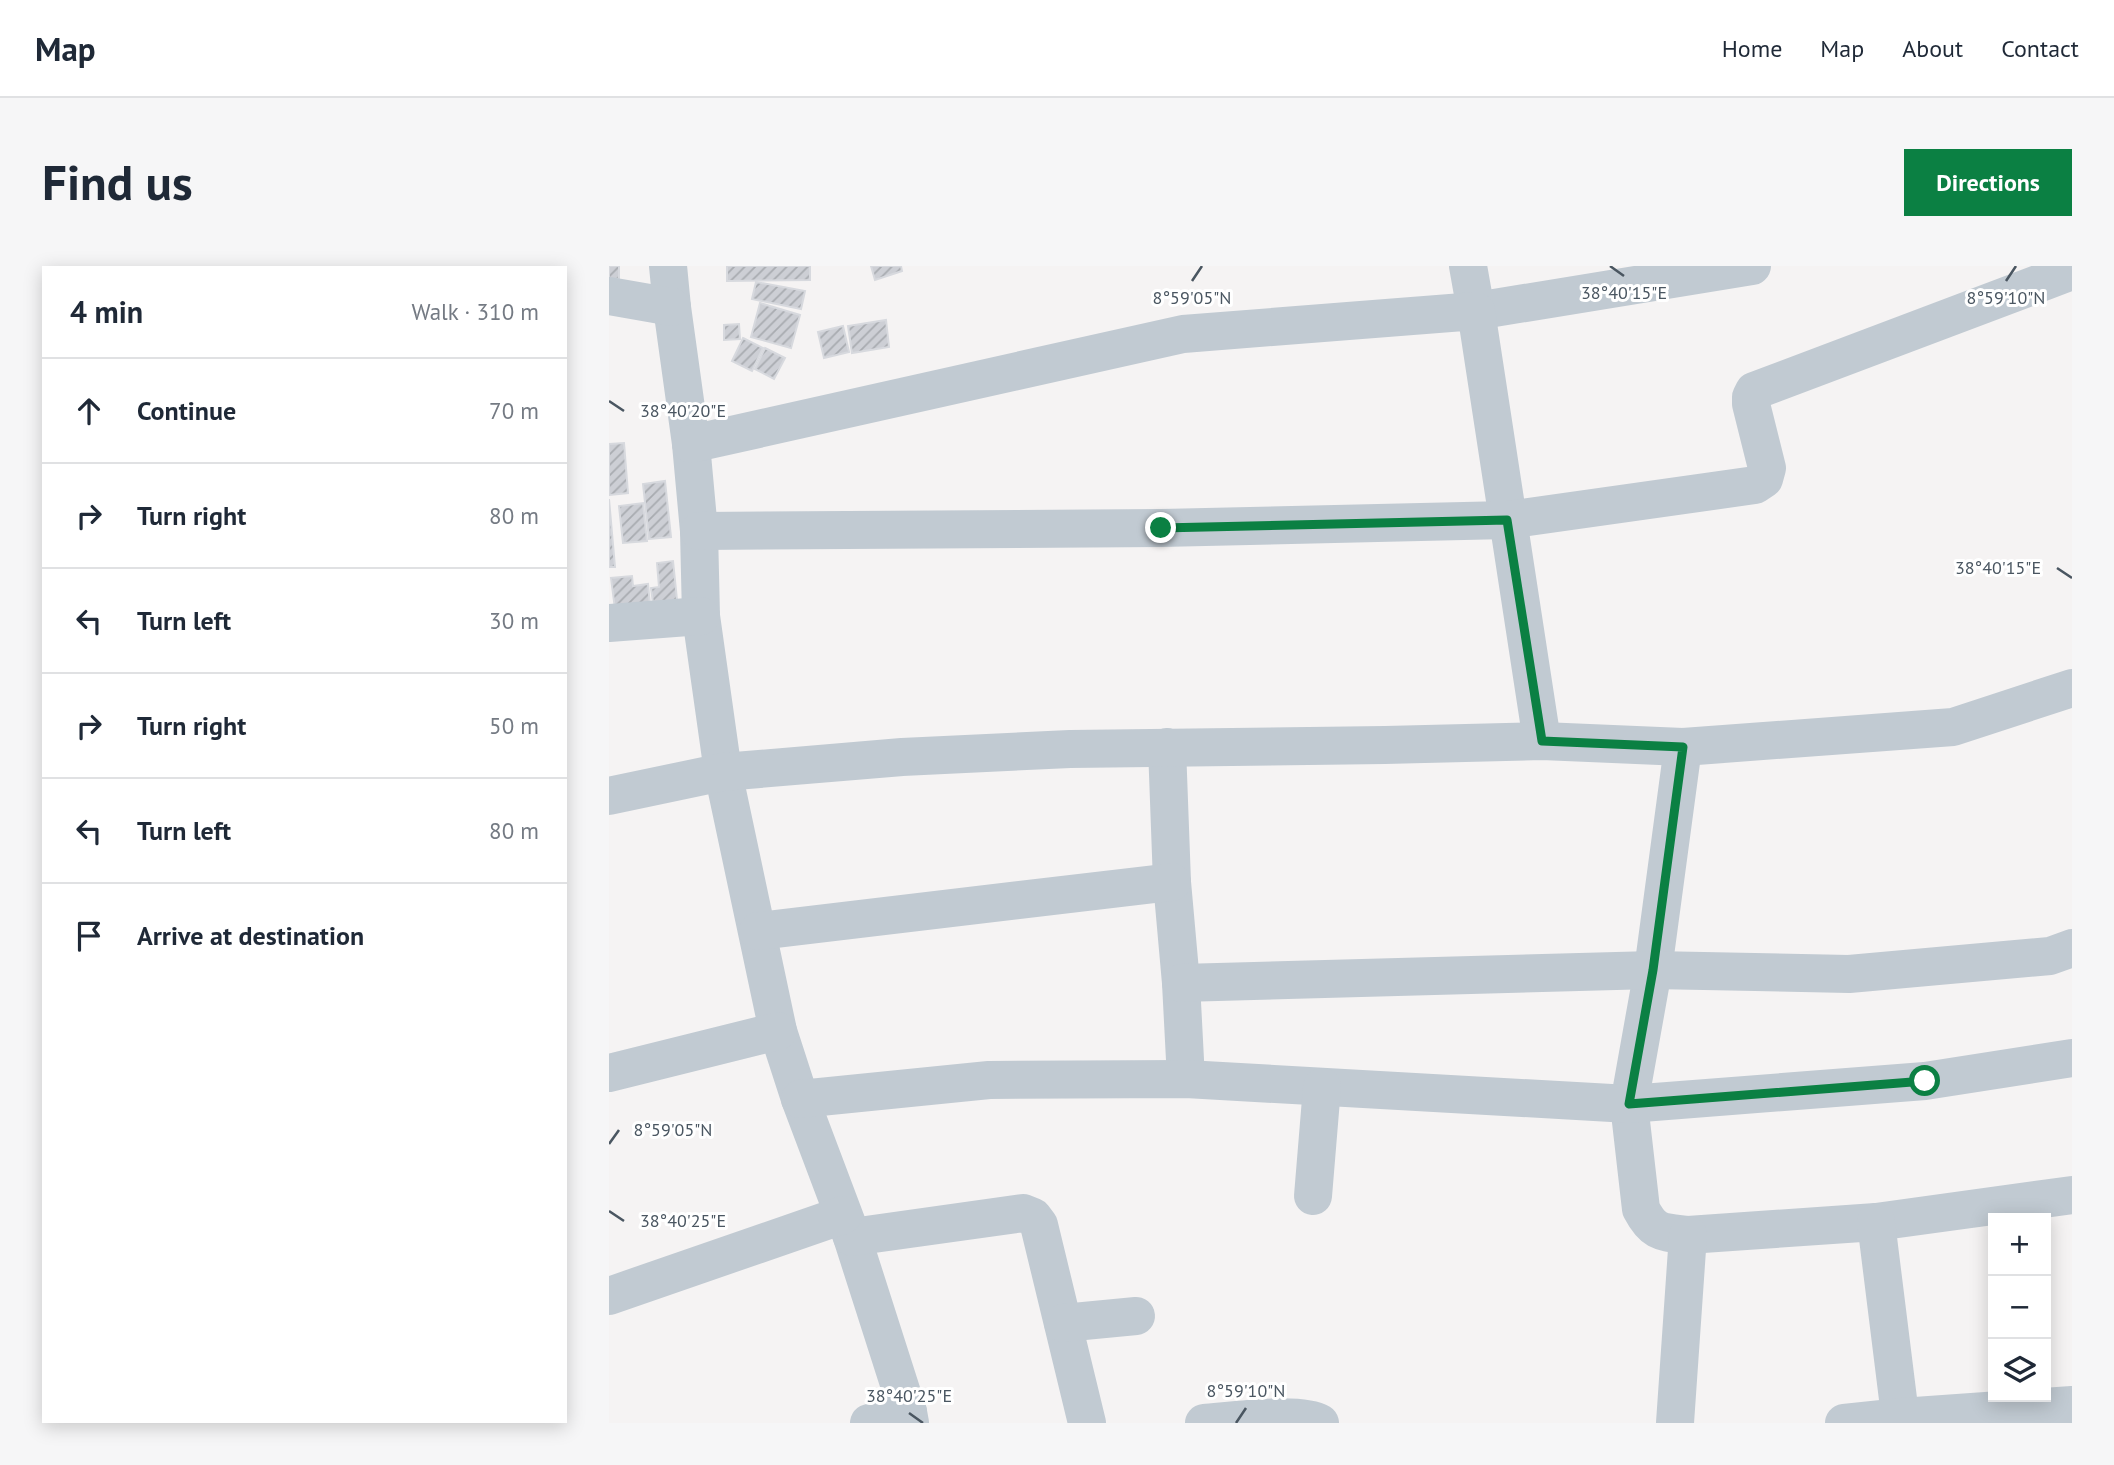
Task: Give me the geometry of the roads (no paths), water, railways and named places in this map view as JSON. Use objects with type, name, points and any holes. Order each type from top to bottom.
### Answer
[{"type":"street","points":[[668,266],[671,307],[691,444],[699,531],[701,616],[723,772],[778,1031],[800,1099],[848,1226],[909,1417],[869,1423]]},
{"type":"street","points":[[1468,266],[1542,741]]},
{"type":"street","points":[[691,444],[1183,334],[1476,311],[1752,266]]},
{"type":"street","points":[[699,531],[1161,528],[1507,520],[1755,485],[1763,479],[1767,468],[1751,404],[1754,391],[2072,271]]},
{"type":"street","points":[[609,296],[671,307]]},
{"type":"street","points":[[609,623],[701,616]]},
{"type":"street","points":[[609,796],[723,772],[902,757],[1070,749],[1385,746],[1542,741],[1683,747],[1953,727],[2072,688]]},
{"type":"street","points":[[1167,747],[1172,882],[1186,1079]]},
{"type":"street","points":[[1683,747],[1653,970],[1629,1104],[1641,1209],[1649,1224],[1662,1232],[1688,1235],[1876,1222],[2072,1195]]},
{"type":"street","points":[[758,931],[1172,882]]},
{"type":"street","points":[[1181,983],[1653,970],[1849,974],[2050,956],[2072,948]]},
{"type":"street","points":[[609,1073],[778,1031]]},
{"type":"street","points":[[800,1099],[989,1080],[1186,1079],[1629,1104],[1925,1081],[2072,1058]]},
{"type":"street","points":[[1313,1196],[1322,1087]]},
{"type":"street","points":[[609,1296],[848,1226],[1023,1213],[1033,1217],[1039,1225],[1087,1423]]},
{"type":"street","points":[[1876,1222],[1901,1420]]},
{"type":"street","points":[[1675,1423],[1688,1235]]},
{"type":"street","points":[[1063,1323],[1136,1316]]},
{"type":"street","points":[[1844,1423],[2072,1405]]},
{"type":"street","points":[[1204,1423],[1293,1417],[1320,1423]]}]
